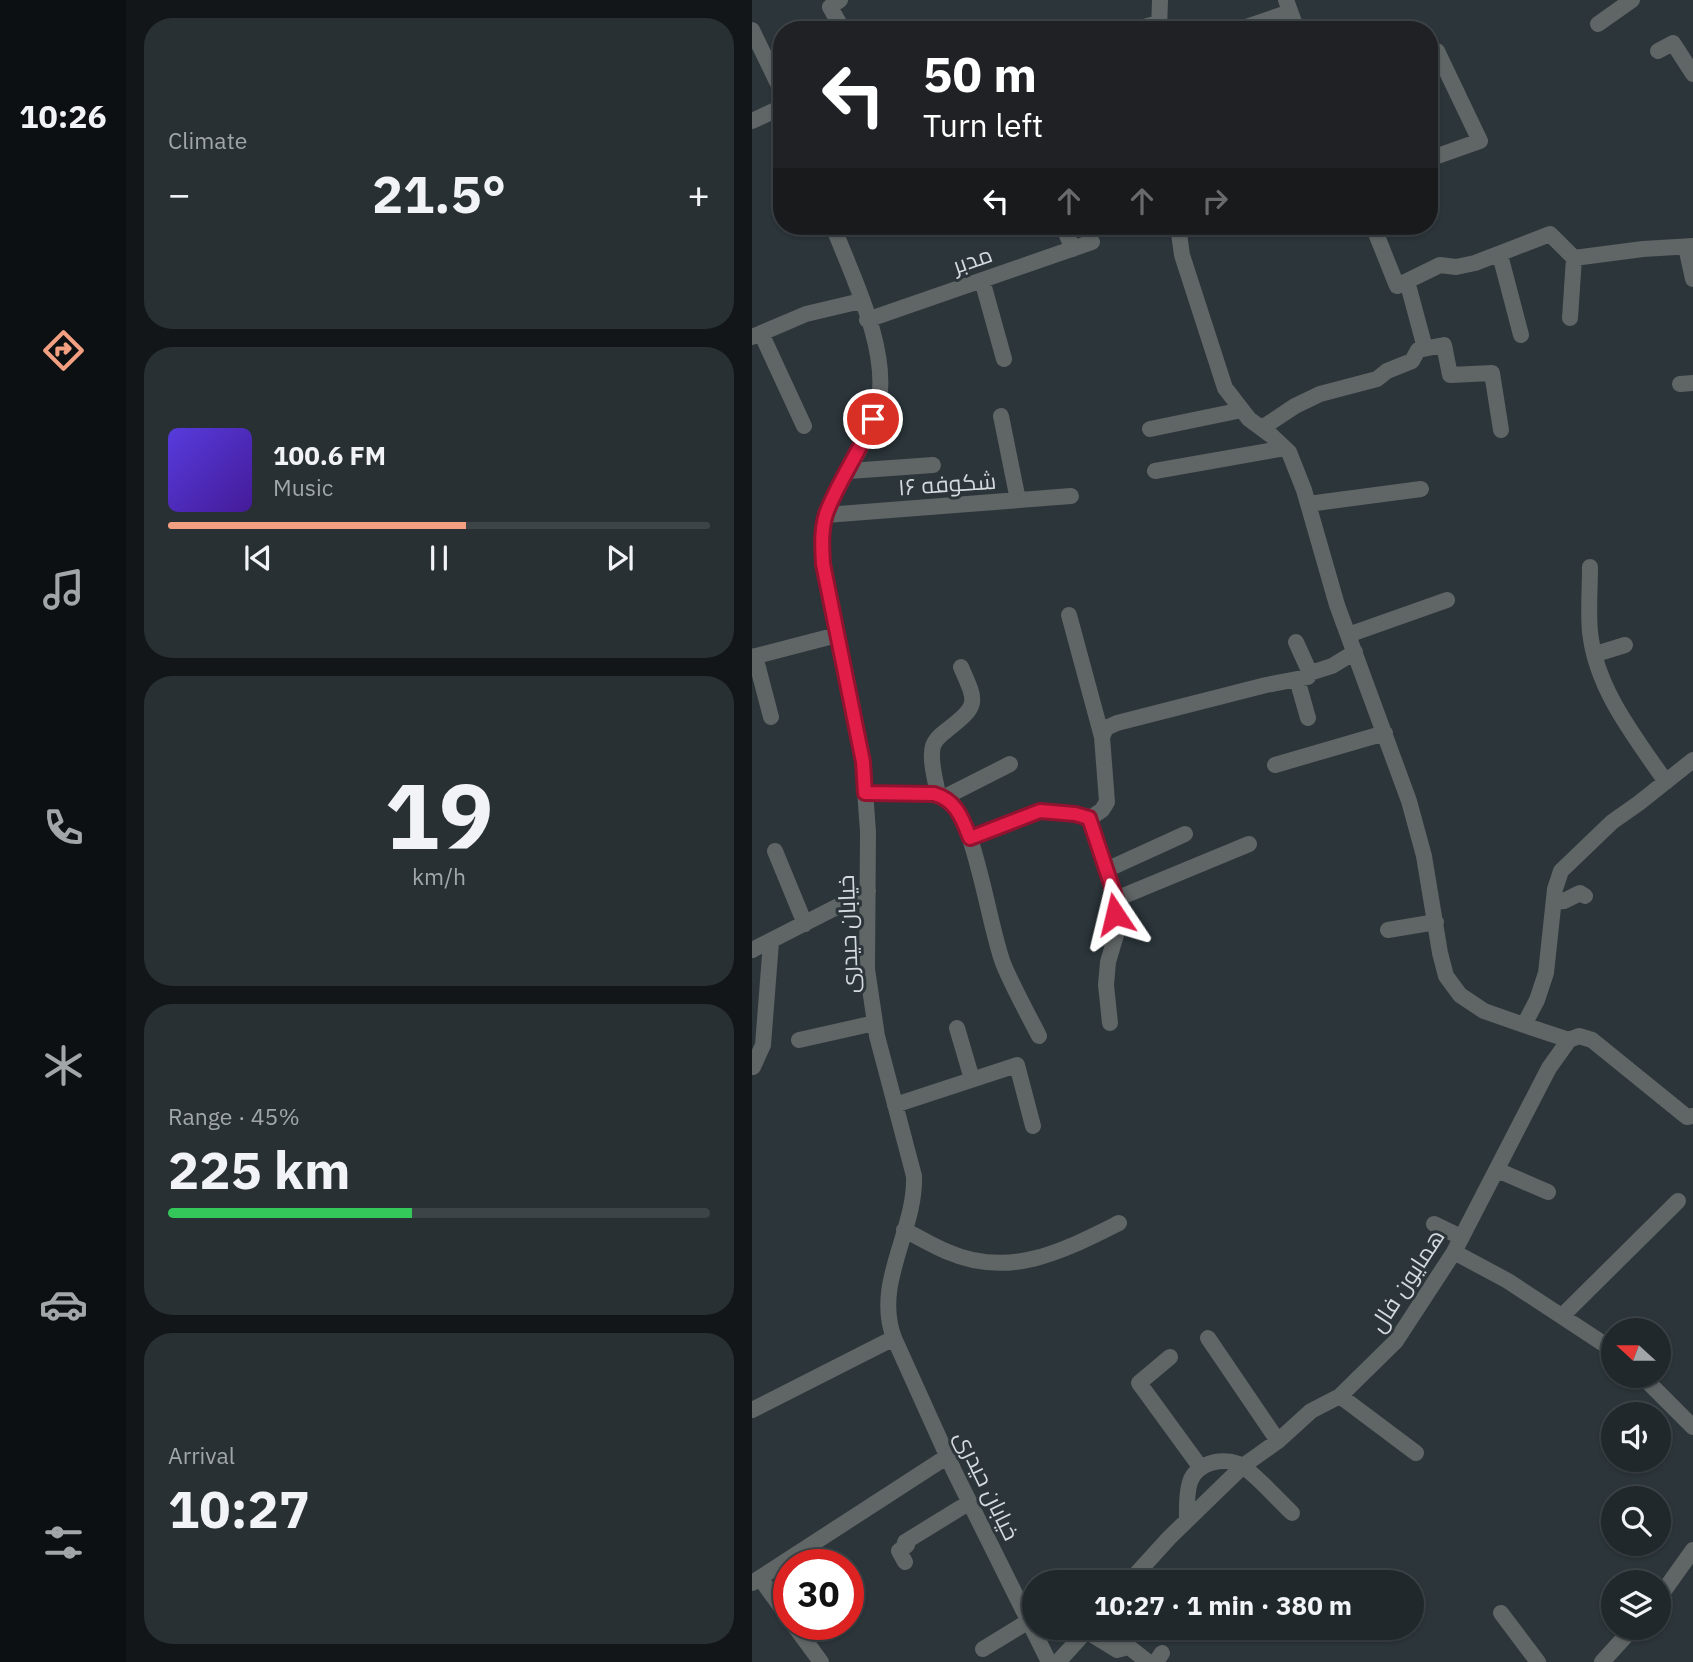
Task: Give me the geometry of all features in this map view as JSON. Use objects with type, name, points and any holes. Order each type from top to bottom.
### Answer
[{"type":"street","points":[[1159,21],[1160,0]]},
{"type":"street","points":[[1598,24],[1632,0]]},
{"type":"street","points":[[835,4],[840,21]]},
{"type":"street","points":[[1256,21],[1288,6]]},
{"type":"street","points":[[752,30],[773,73]]},
{"type":"street","points":[[1658,51],[1673,43],[1692,74]]},
{"type":"street","points":[[1438,53],[1480,141],[1438,156]]},
{"type":"street","points":[[752,121],[773,111]]},
{"type":"street","points":[[1377,235],[1397,286],[1440,265],[1456,267],[1500,255],[1550,234],[1574,258],[1570,317]]},
{"type":"street","name":"خیابان حیدری","points":[[836,235],[861,301],[879,361],[879,400],[865,440],[826,515],[822,534],[823,564],[863,762],[868,891],[867,969],[875,1024],[914,1176],[913,1196],[887,1302],[888,1318],[894,1338],[948,1456],[1022,1607]]},
{"type":"street","points":[[1067,235],[1073,249]]},
{"type":"street","points":[[1179,235],[1182,255],[1225,388],[1249,419],[1285,449],[1294,464],[1348,635],[1409,801],[1425,856],[1446,976],[1460,995],[1484,1011],[1569,1040],[1579,1035],[1592,1040],[1688,1117],[1692,1116]]},
{"type":"street","name":"مدبر","points":[[867,320],[1092,242]]},
{"type":"street","points":[[1574,258],[1643,249],[1689,247],[1692,279]]},
{"type":"street","points":[[1500,255],[1521,335]]},
{"type":"street","points":[[982,280],[1004,359]]},
{"type":"street","points":[[1407,281],[1425,348]]},
{"type":"street","points":[[804,426],[757,335],[806,314],[861,301]]},
{"type":"street","points":[[1262,428],[1294,406],[1320,394],[1377,379],[1387,371],[1412,361],[1418,350],[1444,345],[1450,375],[1492,373],[1501,430]]},
{"type":"street","points":[[1150,429],[1242,410]]},
{"type":"street","points":[[1001,416],[1018,500]]},
{"type":"street","points":[[1155,471],[1285,449]]},
{"type":"street","points":[[849,471],[933,465]]},
{"type":"street","points":[[1308,504],[1421,489]]},
{"type":"street","name":"شکوفه ۱۶","points":[[826,515],[1071,496]]},
{"type":"street","points":[[1590,567],[1590,634],[1603,680],[1625,723],[1666,782]]},
{"type":"street","points":[[1348,635],[1447,600]]},
{"type":"street","points":[[970,838],[1040,811],[1089,818],[1102,810],[1107,802],[1102,737],[1069,615]]},
{"type":"street","points":[[771,717],[754,657],[837,635]]},
{"type":"street","points":[[1296,642],[1308,718]]},
{"type":"street","points":[[1596,654],[1625,645]]},
{"type":"street","points":[[1102,737],[1106,729],[1117,723],[1303,676],[1332,666],[1355,652]]},
{"type":"street","points":[[942,796],[932,757],[933,745],[938,737],[970,711],[974,704],[972,690],[961,667]]},
{"type":"street","points":[[1275,765],[1385,733]]},
{"type":"street","points":[[1524,1026],[1546,973],[1555,889],[1562,871],[1612,821],[1692,760]]},
{"type":"street","points":[[942,796],[1010,764]]},
{"type":"street","points":[[865,793],[942,796],[951,801],[970,838],[991,924],[1004,963],[1039,1036]]},
{"type":"street","points":[[1089,818],[1116,899],[1116,935],[1108,962],[1106,985],[1110,1023]]},
{"type":"street","points":[[1106,870],[1185,834]]},
{"type":"street","points":[[1116,899],[1249,844]]},
{"type":"street","points":[[775,851],[805,924]]},
{"type":"street","points":[[752,950],[868,891]]},
{"type":"street","points":[[1554,902],[1564,901],[1574,894],[1585,896]]},
{"type":"street","points":[[1388,930],[1436,922]]},
{"type":"street","points":[[753,1067],[763,1045],[771,942]]},
{"type":"street","points":[[799,1040],[875,1024]]},
{"type":"street","points":[[957,1028],[972,1079]]},
{"type":"street","name":"همایون فال","points":[[1140,1570],[1243,1466],[1278,1441],[1311,1411],[1340,1396],[1396,1341],[1458,1245],[1549,1068],[1569,1040]]},
{"type":"street","points":[[895,1105],[1017,1065],[1033,1126]]},
{"type":"street","points":[[1497,1170],[1548,1192]]},
{"type":"street","points":[[1562,1316],[1678,1201]]},
{"type":"street","points":[[904,1230],[950,1253],[1010,1265],[1049,1255],[1119,1223]]},
{"type":"street","points":[[1434,1224],[1508,1281],[1601,1342]]},
{"type":"street","points":[[752,1410],[894,1338]]},
{"type":"street","points":[[1208,1338],[1278,1441]]},
{"type":"street","points":[[1170,1357],[1139,1383],[1201,1468]]},
{"type":"street","points":[[1654,1388],[1692,1427]]},
{"type":"street","points":[[1340,1396],[1416,1453]]},
{"type":"street","points":[[773,1600],[756,1581],[948,1456]]},
{"type":"street","points":[[1187,1520],[1190,1481],[1196,1471],[1220,1461],[1243,1466],[1292,1514]]},
{"type":"street","points":[[905,1562],[899,1551],[907,1545],[905,1542],[970,1502]]},
{"type":"street","points":[[1671,1580],[1692,1550]]},
{"type":"street","points":[[1501,1613],[1538,1662]]},
{"type":"street","points":[[984,1649],[1022,1625]]},
{"type":"street","points":[[805,1640],[821,1662]]},
{"type":"street","name":"خیابان حیدری","points":[[1038,1640],[1049,1662]]},
{"type":"street","points":[[1058,1662],[1077,1640]]},
{"type":"street","points":[[1103,1640],[1117,1650],[1129,1647],[1155,1659]]},
{"type":"street","points":[[1602,1662],[1622,1640]]},
{"type":"route","points":[[873,419],[826,515],[822,534],[823,564],[863,762],[865,793],[934,794],[945,797],[961,816],[970,838],[1040,811],[1089,818],[1116,899],[1115,914]]}]
